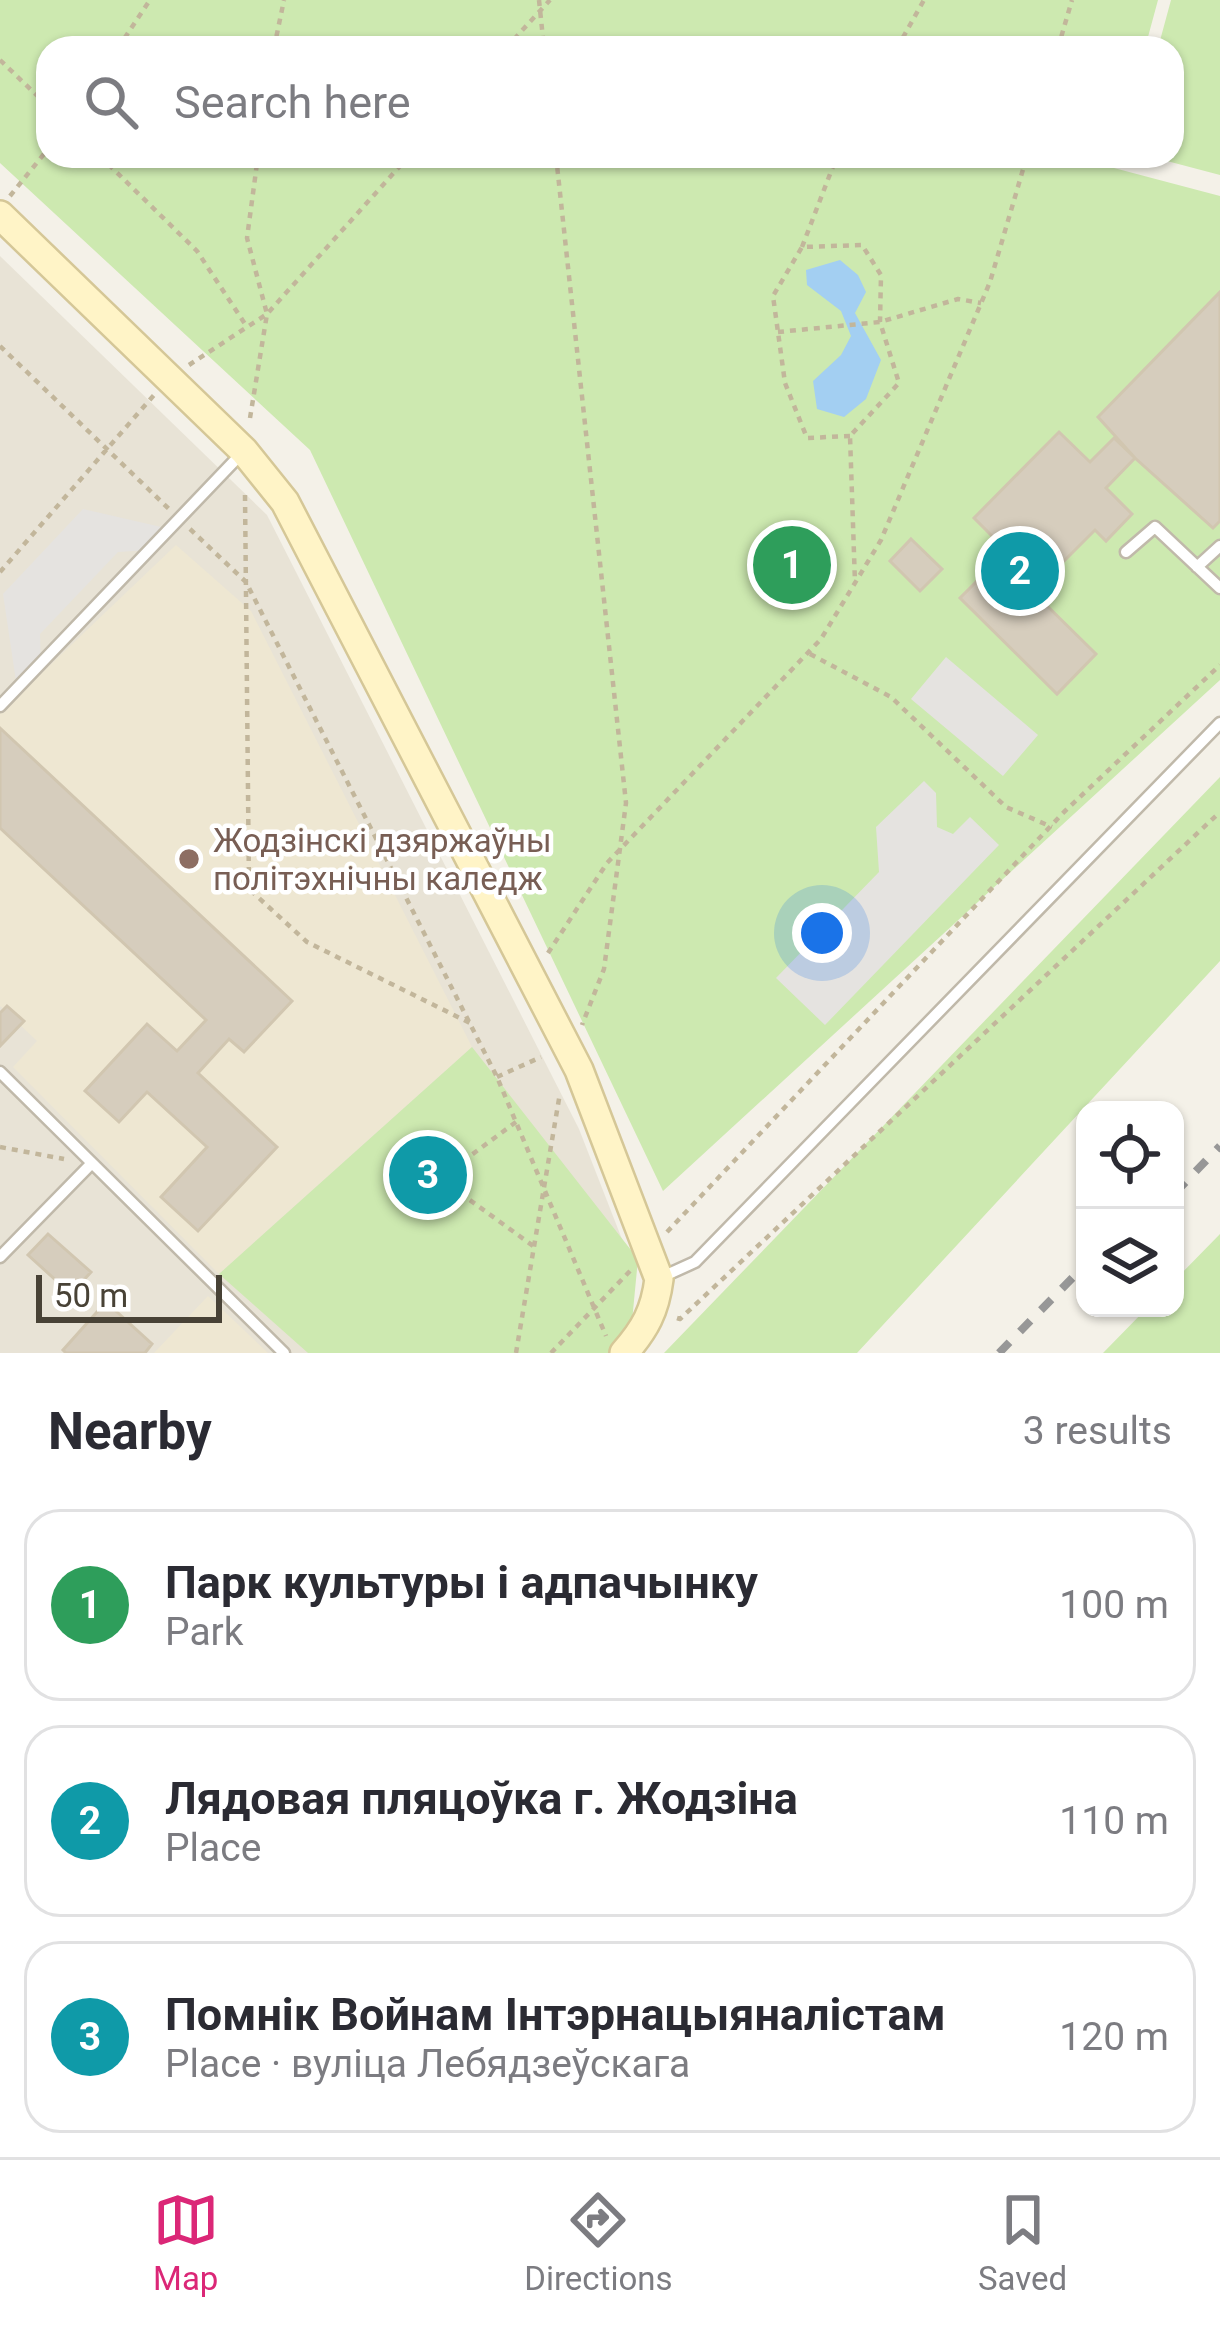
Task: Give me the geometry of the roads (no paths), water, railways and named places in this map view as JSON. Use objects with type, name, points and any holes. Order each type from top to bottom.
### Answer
[{"type":"main road","points":[[0,212],[244,451],[285,502],[532,978],[650,1250],[657,1293],[643,1330],[615,1346]]},
{"type":"lane","points":[[0,706],[244,451]]},
{"type":"lane","points":[[1126,552],[1155,527],[1220,588]]},
{"type":"lane","points":[[1197,567],[1220,546]]},
{"type":"lane","points":[[657,1293],[695,1262],[1220,723]]},
{"type":"lane","points":[[0,1072],[284,1353]]},
{"type":"lane","points":[[0,1257],[92,1163]]},
{"type":"water","points":[[840,260],[858,275],[866,292],[855,313],[881,360],[866,399],[844,417],[817,409],[813,381],[841,355],[851,336],[841,311],[807,285],[806,270]]},
{"type":"railway","points":[[1184,1184],[1220,1146]]},
{"type":"railway","points":[[999,1353],[1076,1274]]},
{"type":"place","name":"Парк культуры і адпачынку","points":[[792,565]]},
{"type":"place","name":"Лядовая пляцоўка г. Жодзіна","points":[[1020,571]]},
{"type":"place","name":"Жодзінскі дзяржаўны політэхнічны каледж","points":[[189,859]]},
{"type":"place","name":"Помнік Войнам Інтэрнацыяналістам","points":[[428,1175]]}]
